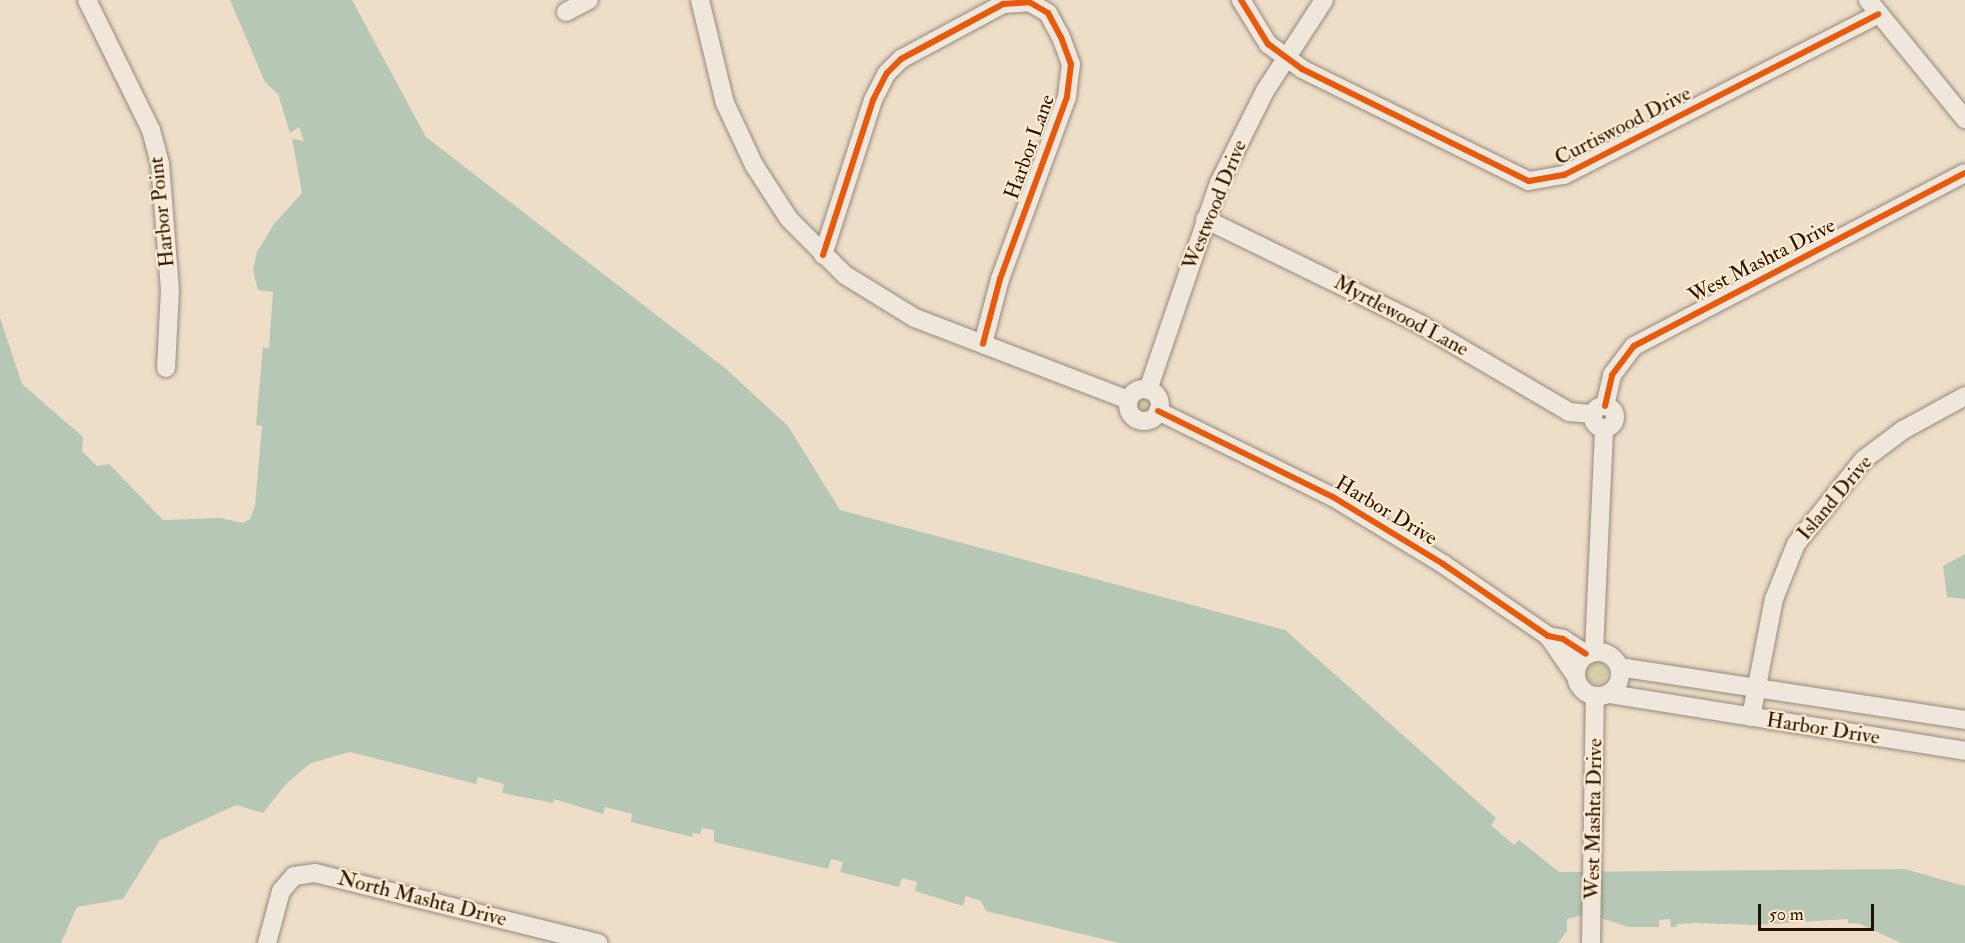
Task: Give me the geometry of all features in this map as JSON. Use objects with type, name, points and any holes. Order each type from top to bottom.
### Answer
[{"type":"street","name":"Harbor Point","points":[[87,0],[151,130],[160,164],[170,290],[166,368]]},
{"type":"street","points":[[567,12],[589,0]]},
{"type":"street","points":[[700,0],[713,67],[737,131],[773,195],[824,255],[874,296],[915,318],[1129,400]]},
{"type":"street","name":"Curtiswood Drive","points":[[1240,0],[1268,44],[1286,58],[1528,181],[1547,181],[1873,7]]},
{"type":"street","name":"Westwood Drive","points":[[1148,390],[1205,219],[1224,173],[1286,58],[1324,0]]},
{"type":"street","name":"Harbor Lane","points":[[824,255],[873,100],[887,73],[901,58],[1003,4],[1029,2],[1048,13],[1061,37],[1071,64],[1067,97],[1000,279],[983,344]]},
{"type":"street","points":[[1873,7],[1965,119]]},
{"type":"street","name":"West Mashta Drive","points":[[1590,653],[1600,416],[1612,375],[1634,346],[1965,173]]},
{"type":"street","name":"Myrtlewood Lane","points":[[1205,219],[1418,323],[1569,412],[1600,416]]},
{"type":"street","points":[[1148,390],[1157,396],[1158,411],[1151,419],[1139,420],[1130,413],[1129,400],[1134,392],[1148,390]]},
{"type":"street","name":"Island Drive","points":[[1751,717],[1774,599],[1802,535],[1863,460],[1903,430],[1965,396]]},
{"type":"street","name":"Harbor Drive","points":[[1158,411],[1333,498],[1443,564],[1548,636],[1575,675]]},
{"type":"street","name":"Harbor Drive","points":[[1548,636],[1563,639],[1590,653]]},
{"type":"street","points":[[1590,653],[1610,654],[1619,667],[1617,687],[1603,695],[1581,689],[1575,675],[1590,653]]},
{"type":"street","name":"Harbor Drive","points":[[1619,667],[1652,675],[1757,688],[1965,720]]},
{"type":"street","name":"West Mashta Drive","points":[[1591,938],[1603,695]]},
{"type":"street","name":"Harbor Drive","points":[[1603,695],[1965,751]]},
{"type":"street","name":"North Mashta Drive","points":[[267,943],[282,891],[294,876],[315,873],[598,943]]},
{"type":"shaded area","points":[[230,0],[352,0],[426,137],[725,368],[788,426],[840,510],[1285,630],[1496,818],[1491,825],[1514,845],[1519,840],[1559,872],[1905,869],[1965,886],[1965,943],[1901,943],[1860,924],[1848,923],[1848,919],[1755,925],[1696,923],[1677,924],[1677,927],[1671,927],[1670,919],[1659,920],[1659,927],[1628,927],[1589,914],[1567,919],[1567,931],[1558,943],[1119,943],[986,911],[981,901],[966,896],[963,906],[915,891],[917,882],[902,878],[899,887],[840,872],[843,862],[831,859],[828,869],[714,842],[714,830],[702,828],[700,834],[693,833],[692,837],[631,822],[632,814],[605,807],[603,814],[554,799],[553,803],[502,793],[504,784],[478,777],[476,784],[350,752],[311,763],[287,783],[263,813],[236,805],[160,840],[123,899],[77,907],[61,943],[0,943],[0,318],[22,384],[83,437],[82,451],[97,466],[109,464],[163,520],[221,518],[243,523],[250,519],[255,506],[262,426],[256,425],[263,347],[269,348],[273,292],[258,290],[253,270],[257,252],[274,224],[302,193],[292,139],[304,141],[299,127],[290,133],[278,94],[265,82]]},
{"type":"shaded area","points":[[1144,396],[1150,399],[1153,405],[1150,411],[1144,414],[1138,411],[1135,405],[1138,399]]},
{"type":"shaded area","points":[[1965,554],[1965,599],[1947,597],[1943,566]]},
{"type":"shaded area","points":[[1597,662],[1605,665],[1608,673],[1605,681],[1597,684],[1589,681],[1586,673],[1589,665]]},
{"type":"cycle path","points":[[1241,0],[1268,44],[1302,69],[1529,181],[1564,175],[1878,14]]},
{"type":"cycle path","points":[[823,255],[873,100],[887,73],[901,59],[1003,4],[1029,2],[1048,13],[1061,37],[1071,64],[1067,97],[1000,279],[983,344]]},
{"type":"cycle path","points":[[1605,406],[1612,375],[1634,346],[1965,173]]},
{"type":"cycle path","points":[[1158,411],[1333,497],[1443,564],[1548,636],[1563,639],[1586,654]]}]
